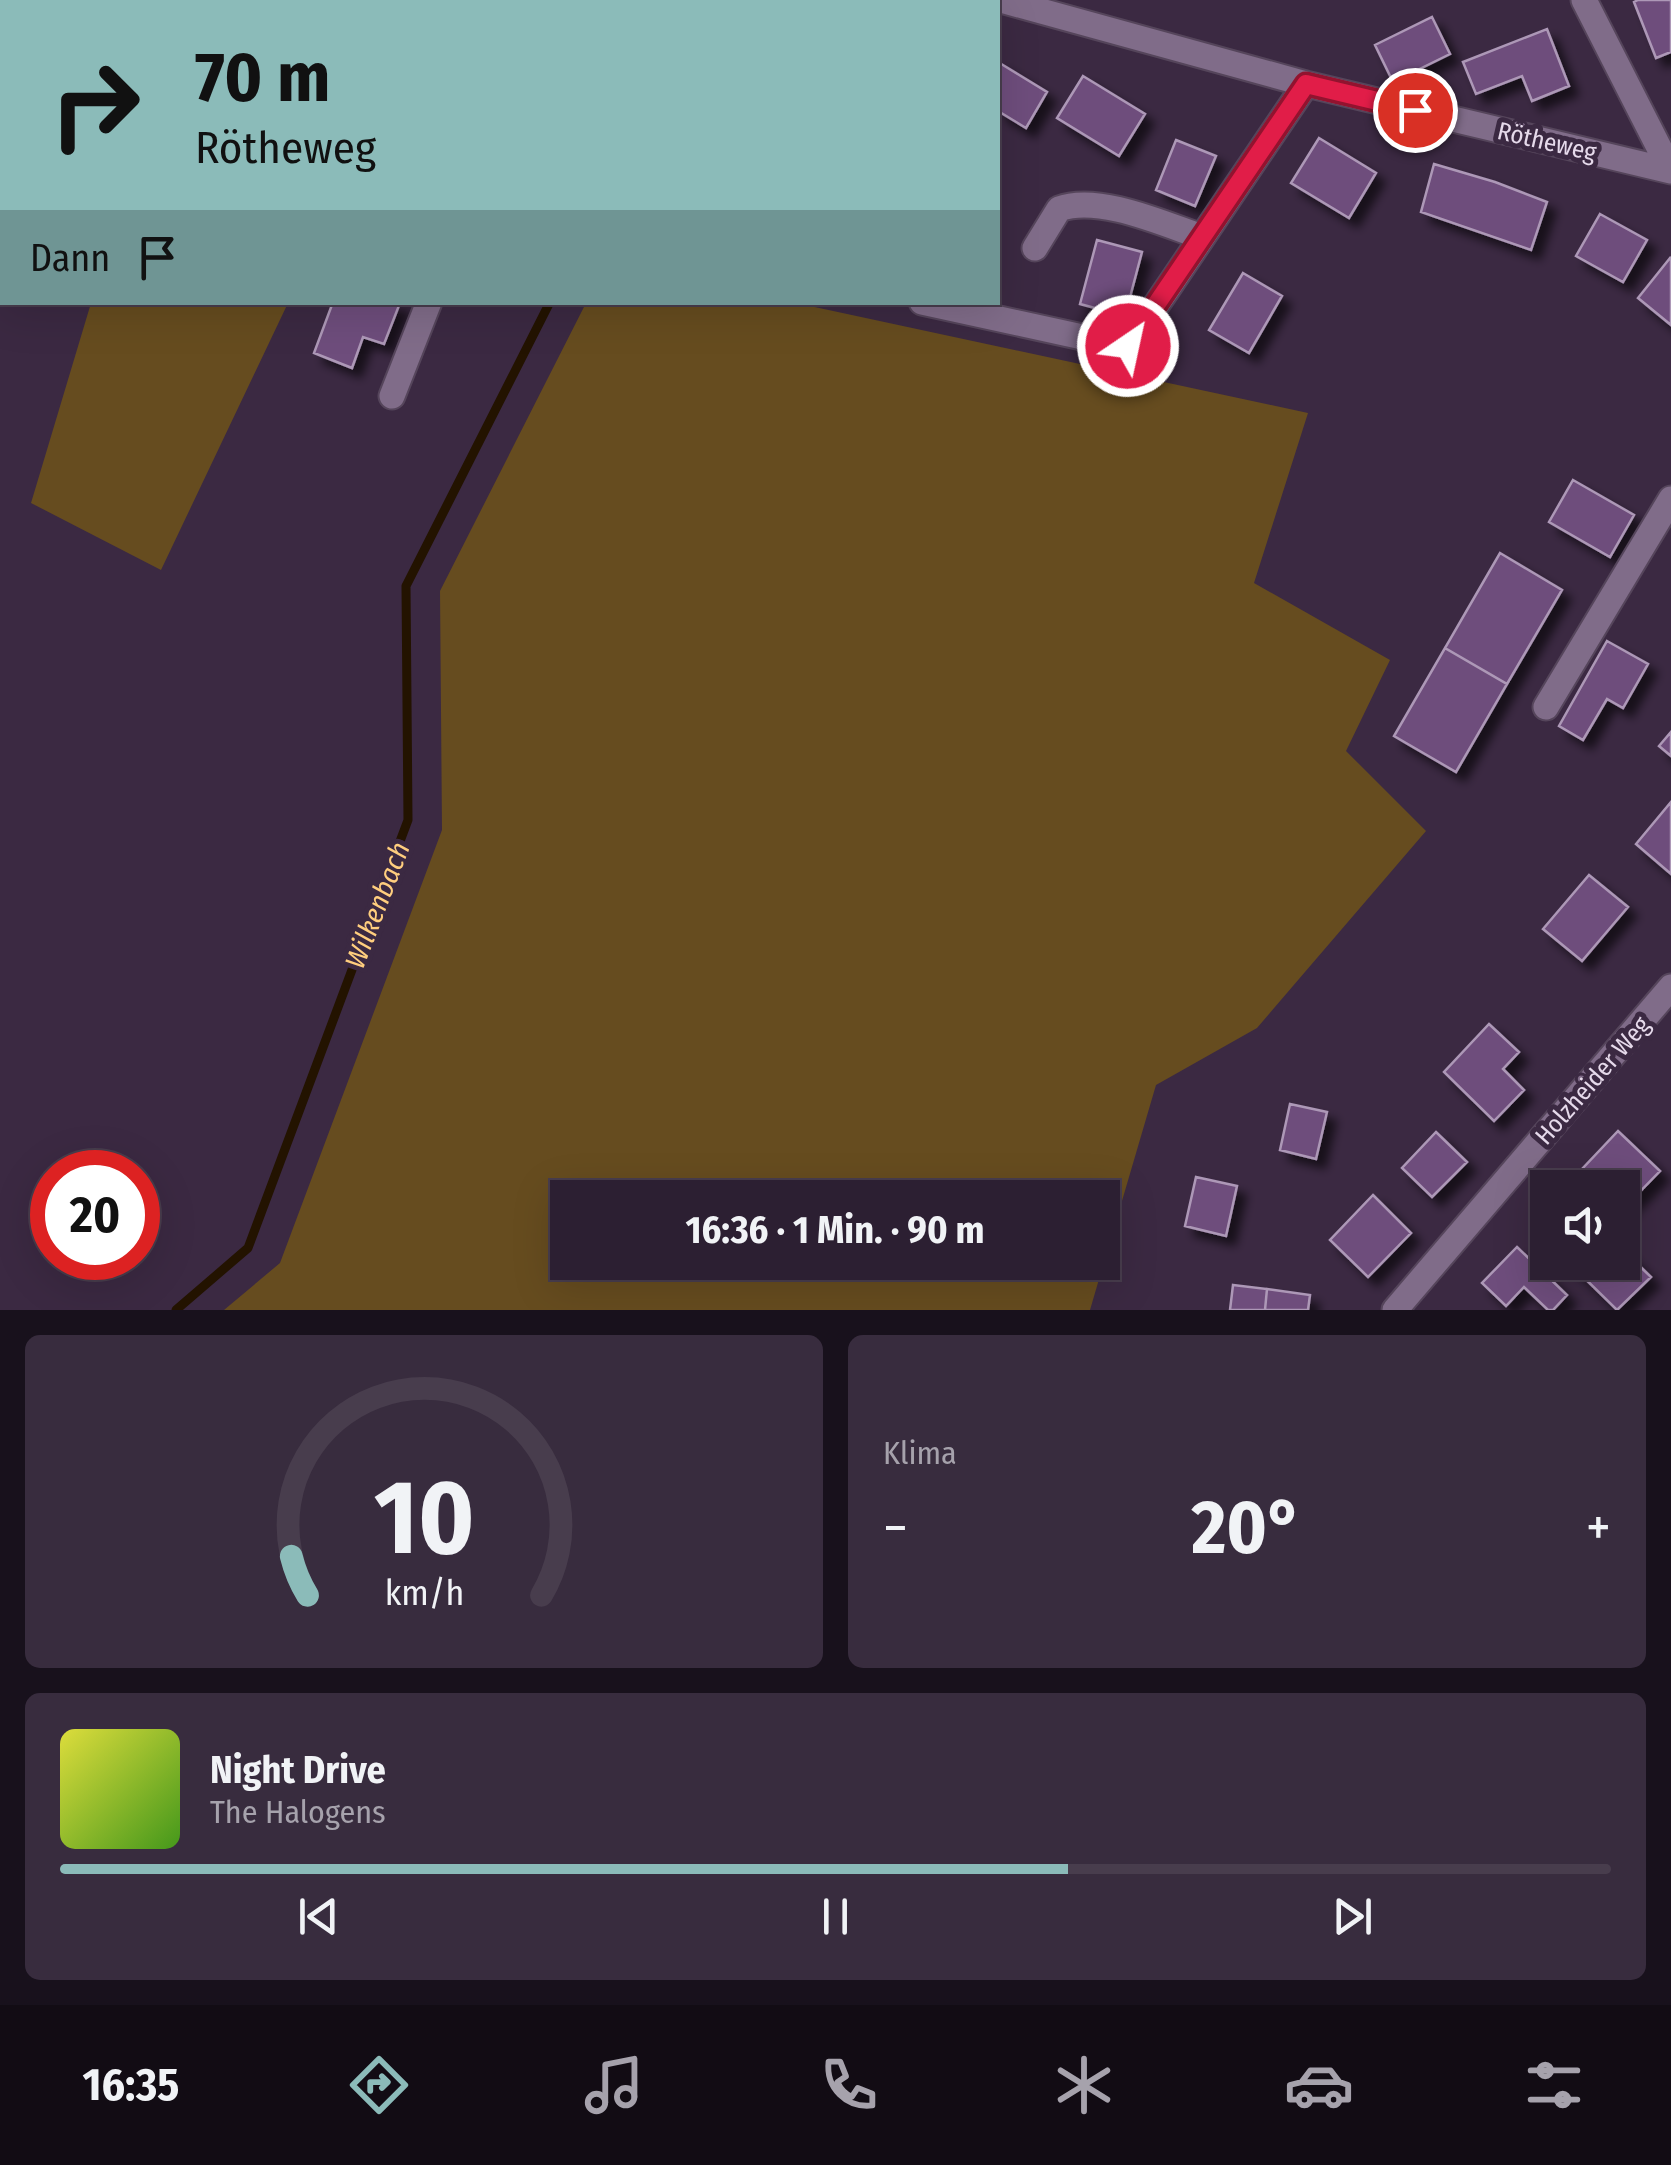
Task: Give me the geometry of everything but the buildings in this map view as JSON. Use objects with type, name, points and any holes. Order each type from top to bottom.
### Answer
[{"type":"street","name":"Rötheweg","points":[[1002,0],[1306,84],[1671,171]]},
{"type":"street","points":[[1584,0],[1671,171]]},
{"type":"street","points":[[935,305],[1128,346],[1306,84]]},
{"type":"street","points":[[1035,248],[1059,210],[1077,204],[1137,215],[1202,237]]},
{"type":"street","points":[[392,396],[428,305]]},
{"type":"street","points":[[1546,707],[1671,500]]},
{"type":"street","name":"Holzheider Weg","points":[[1395,1310],[1671,988]]},
{"type":"shaded area","points":[[90,305],[287,305],[161,570],[31,503]]},
{"type":"shaded area","points":[[585,305],[805,305],[1308,413],[1254,583],[1390,660],[1346,751],[1426,831],[1257,1028],[1156,1085],[1120,1208],[1120,1180],[550,1180],[550,1280],[1099,1280],[1090,1310],[224,1310],[280,1263],[442,830],[440,591]]},
{"type":"waterway","name":"Wilkenbach","points":[[176,1310],[248,1248],[408,820],[406,586],[548,305]]},
{"type":"route","points":[[1128,346],[1306,84],[1415,110]]}]
